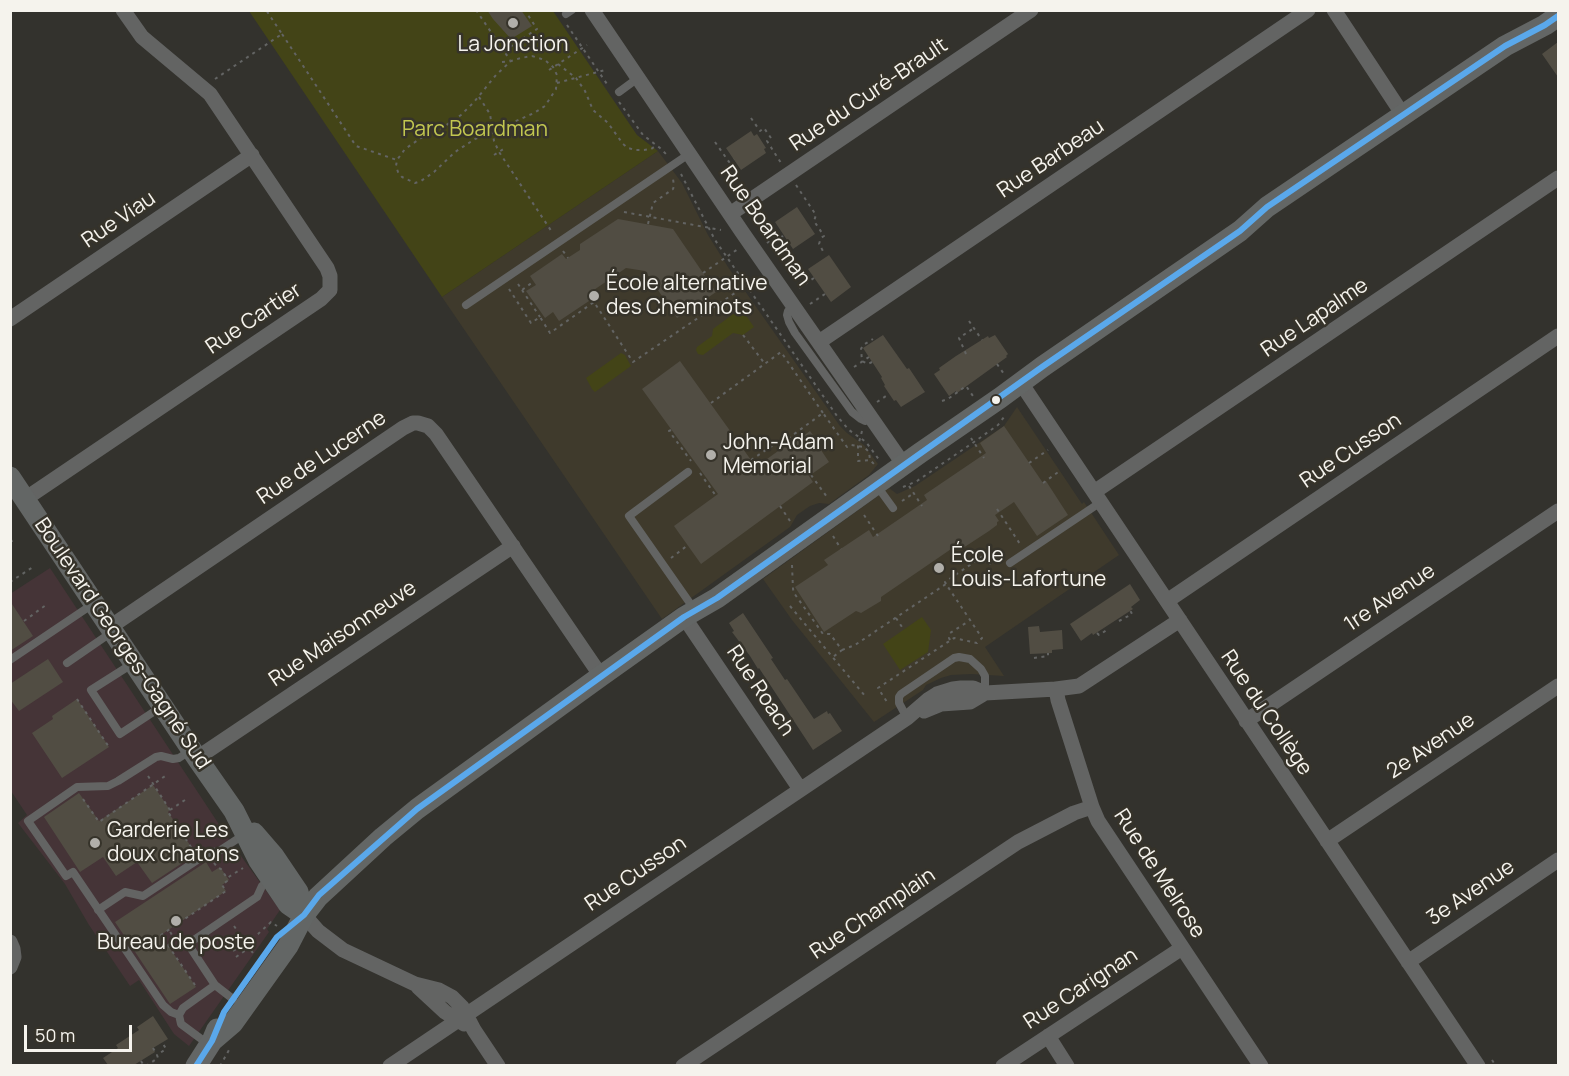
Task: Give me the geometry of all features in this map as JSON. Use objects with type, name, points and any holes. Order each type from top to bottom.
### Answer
[{"type":"street","name":"Rue Cartier","points":[[25,499],[327,295],[330,290],[331,282],[327,268],[210,94],[142,37],[123,10]]},
{"type":"street","name":"Rue Boardman","points":[[592,10],[730,214],[800,306],[819,342],[905,476]]},
{"type":"street","name":"Rue du Curé-Brault","points":[[730,214],[1031,10]]},
{"type":"street","name":"Rue Barbeau","points":[[819,342],[1308,10]]},
{"type":"street","points":[[1334,10],[1403,115]]},
{"type":"street","points":[[211,1043],[233,1023],[288,946],[304,915],[319,895],[400,822],[601,676],[689,614],[717,598],[877,477],[905,476],[1042,367],[1247,226],[1267,207],[1505,46],[1558,16]]},
{"type":"street","name":"Rue Viau","points":[[10,319],[252,155]]},
{"type":"street","name":"Rue Lapalme","points":[[1098,497],[1558,178]]},
{"type":"street","name":"Rue Cusson","points":[[1167,601],[1558,336]]},
{"type":"street","name":"Rue du Collège","points":[[1021,383],[1478,1065]]},
{"type":"street","name":"Rue de Lucerne","points":[[111,629],[393,435],[413,423],[424,424],[436,434],[601,676]]},
{"type":"street","name":"Boulevard Georges-Gagné Sud","points":[[10,477],[248,832],[259,861],[288,904],[304,915]]},
{"type":"street","name":"1re Avenue","points":[[1246,721],[1558,511]]},
{"type":"street","name":"Rue Maisonneuve","points":[[194,754],[513,546]]},
{"type":"street","name":"Rue Roach","points":[[689,614],[800,789]]},
{"type":"street","name":"Rue Cusson","points":[[390,1065],[907,718],[928,699],[946,691],[973,688],[986,693],[1073,688],[1086,683],[1180,620]]},
{"type":"street","name":"2e Avenue","points":[[1327,841],[1558,686]]},
{"type":"street","name":"Rue de Melrose","points":[[1056,689],[1098,821],[1261,1065]]},
{"type":"street","name":"Rue Champlain","points":[[683,1065],[1018,842],[1074,813],[1092,807]]},
{"type":"street","name":"Boulevard Georges-Gagné Sud","points":[[248,832],[273,855],[298,892],[304,915]]},
{"type":"street","name":"3e Avenue","points":[[1408,962],[1558,860]]},
{"type":"street","points":[[304,915],[318,931],[343,950],[415,984],[439,990],[452,997],[458,1002],[461,1017],[474,1030],[498,1065]]},
{"type":"street","points":[[196,1065],[211,1043],[224,1012],[277,937],[304,915]]},
{"type":"street","points":[[10,942],[14,957],[10,967]]},
{"type":"street","name":"Rue Carignan","points":[[1003,1065],[1182,948]]},
{"type":"street","points":[[1047,1036],[1067,1065]]},
{"type":"lane","points":[[616,94],[638,78]]},
{"type":"lane","points":[[465,305],[689,154]]},
{"type":"lane","points":[[800,306],[788,311],[787,315],[795,333],[852,412],[865,421],[869,418]]},
{"type":"lane","points":[[688,472],[629,516],[689,614]]},
{"type":"lane","points":[[877,477],[892,508]]},
{"type":"lane","points":[[1010,563],[1098,497]]},
{"type":"lane","points":[[10,660],[94,603]]},
{"type":"lane","points":[[67,663],[111,629]]},
{"type":"lane","points":[[907,718],[898,703],[901,694],[954,658],[970,659],[981,669],[985,676],[986,693]]},
{"type":"lane","points":[[134,663],[92,690],[120,734],[163,706]]},
{"type":"lane","points":[[194,754],[173,759],[156,757],[108,786],[77,787],[28,821],[66,876],[73,872],[163,1005],[178,1015],[181,1024],[211,1043]]},
{"type":"lane","points":[[98,910],[125,892],[143,896],[208,853],[219,851],[248,832]]},
{"type":"lane","points":[[233,999],[215,985],[188,944],[257,897],[264,883],[271,878]]},
{"type":"lane","points":[[178,1015],[183,1008],[215,985]]},
{"type":"path","points":[[266,10],[356,146],[397,160]]},
{"type":"path","points":[[477,10],[511,61]]},
{"type":"path","points":[[504,51],[537,29],[528,15]]},
{"type":"path","points":[[567,15],[583,48],[616,94],[637,129],[669,158]]},
{"type":"path","points":[[212,81],[282,34]]},
{"type":"path","points":[[549,70],[587,45]]},
{"type":"path","points":[[502,62],[539,57],[553,68],[557,75],[557,83],[553,96],[545,106],[483,134],[463,146],[421,182],[415,183],[402,177],[396,166],[397,160],[405,149],[451,122],[468,108],[511,61]]},
{"type":"path","points":[[558,64],[576,78],[585,91],[593,110],[608,123],[623,144],[635,150],[651,149],[657,145]]},
{"type":"path","points":[[557,83],[605,70]]},
{"type":"path","points":[[479,97],[490,114],[494,141],[499,152],[548,226]]},
{"type":"path","points":[[751,118],[760,131],[764,128],[771,138],[764,146]]},
{"type":"path","points":[[646,132],[649,140]]},
{"type":"path","points":[[715,142],[729,162],[734,159]]},
{"type":"path","points":[[768,143],[783,165]]},
{"type":"path","points":[[494,155],[505,148]]},
{"type":"path","name":"Rue Boardman","points":[[650,217],[653,203],[673,189],[673,178],[678,172],[685,181],[708,228],[746,286],[843,424],[866,442],[881,462]]},
{"type":"path","points":[[796,184],[816,215],[814,221],[809,224]]},
{"type":"path","points":[[617,211],[724,231]]},
{"type":"path","points":[[648,224],[650,217]]},
{"type":"path","points":[[814,221],[824,237],[821,238],[819,244],[823,251]]},
{"type":"path","points":[[764,245],[772,239],[784,236]]},
{"type":"path","points":[[562,249],[568,258]]},
{"type":"path","points":[[703,273],[738,249]]},
{"type":"path","points":[[516,281],[550,333],[594,302],[626,355],[633,362],[757,278]]},
{"type":"path","points":[[795,290],[814,278]]},
{"type":"path","points":[[522,290],[534,282]]},
{"type":"path","points":[[507,287],[531,323],[540,317]]},
{"type":"path","points":[[800,306],[825,294]]},
{"type":"path","points":[[700,311],[702,315]]},
{"type":"path","points":[[969,321],[982,340]]},
{"type":"path","points":[[966,354],[959,338],[974,328]]},
{"type":"path","points":[[743,335],[765,364]]},
{"type":"path","points":[[862,361],[863,345],[873,339]]},
{"type":"path","points":[[711,403],[781,352],[848,447],[850,445],[864,447],[869,452],[877,477]]},
{"type":"path","points":[[850,369],[869,357]]},
{"type":"path","points":[[862,361],[868,364],[872,362]]},
{"type":"path","points":[[942,400],[948,399],[966,386]]},
{"type":"path","points":[[870,460],[858,461],[860,438],[869,418],[890,394]]},
{"type":"path","points":[[752,460],[784,438],[786,440],[823,413]]},
{"type":"path","points":[[905,476],[917,481],[998,425],[1005,416]]},
{"type":"path","points":[[967,433],[984,458]]},
{"type":"path","points":[[786,440],[790,446]]},
{"type":"path","points":[[1029,463],[1048,450]]},
{"type":"path","points":[[1042,483],[1061,470]]},
{"type":"path","points":[[811,475],[827,497]]},
{"type":"path","points":[[900,488],[905,476]]},
{"type":"path","points":[[905,476],[922,506]]},
{"type":"path","points":[[892,508],[914,494]]},
{"type":"path","points":[[780,506],[794,526]]},
{"type":"path","points":[[859,508],[878,536]]},
{"type":"path","points":[[997,509],[1020,544],[1015,547]]},
{"type":"path","points":[[829,530],[841,549]]},
{"type":"path","points":[[10,542],[14,540]]},
{"type":"path","points":[[679,553],[688,545]]},
{"type":"path","points":[[833,657],[896,618],[983,556],[988,565],[1006,553]]},
{"type":"path","points":[[792,556],[794,593],[823,634],[830,634],[842,650]]},
{"type":"path","points":[[10,582],[33,567]]},
{"type":"path","points":[[889,705],[878,688],[954,638],[977,643],[982,639],[946,584]]},
{"type":"path","points":[[24,621],[46,605]]},
{"type":"path","points":[[790,606],[865,696]]},
{"type":"path","points":[[1119,621],[1132,614],[1130,610]]},
{"type":"path","points":[[896,618],[904,630]]},
{"type":"path","points":[[950,640],[950,633],[970,620]]},
{"type":"path","points":[[1097,633],[1099,635],[1107,630]]},
{"type":"path","points":[[1034,658],[1048,657],[1048,653]]},
{"type":"path","points":[[77,699],[109,747]]},
{"type":"path","points":[[82,797],[99,822],[168,774]]},
{"type":"path","points":[[153,785],[194,851]]},
{"type":"path","points":[[170,810],[185,800]]},
{"type":"path","points":[[198,989],[161,935],[226,891],[222,885],[227,878],[250,864]]},
{"type":"path","points":[[233,951],[271,922],[277,926]]},
{"type":"path","points":[[168,945],[175,940],[169,930]]},
{"type":"path","points":[[239,934],[255,956]]},
{"type":"path","points":[[236,957],[249,948]]},
{"type":"path","points":[[141,1061],[145,1065],[158,1058],[157,1055],[166,1049],[162,1042]]},
{"type":"path","points":[[153,1048],[157,1055]]},
{"type":"path","points":[[149,1056],[152,1061]]},
{"type":"shaded area","points":[[658,151],[682,183],[708,235],[728,267],[840,426],[864,445],[878,464],[869,475],[829,504],[819,503],[810,506],[797,515],[790,527],[662,619],[442,297]]},
{"type":"shaded area","name":"École Louis-Lafortune","points":[[1017,407],[1119,555],[985,647],[1004,676],[971,674],[941,678],[926,685],[923,690],[874,722],[792,620],[763,579],[889,488],[897,494],[915,486],[1004,426]]},
{"type":"shaded area","points":[[50,568],[228,838],[280,910],[267,929],[269,932],[189,1046],[174,1034],[139,980],[130,986],[65,884],[18,823],[27,815],[11,791],[10,594]]},
{"type":"green space","name":"Parc Boardman","points":[[249,11],[553,11],[637,135],[658,151],[442,297]]},
{"type":"green space","points":[[736,312],[745,314],[754,327],[743,335],[733,333],[703,355],[698,354],[697,347],[712,336],[713,329]]},
{"type":"green space","points":[[621,353],[625,355],[631,366],[595,392],[586,378]]},
{"type":"green space","points":[[922,617],[931,630],[928,652],[900,670],[883,644]]},
{"type":"building","name":"La Jonction","points":[[487,10],[521,10],[532,26],[511,39]]},
{"type":"building","points":[[1558,42],[1558,77],[1542,54]]},
{"type":"building","points":[[751,131],[754,136],[757,134],[766,148],[764,149],[766,153],[741,170],[726,148]]},
{"type":"building","points":[[797,207],[815,234],[793,249],[775,222]]},
{"type":"building","points":[[618,219],[673,229],[716,292],[703,301],[706,306],[693,315],[690,310],[677,318],[645,271],[626,268],[588,294],[592,299],[559,321],[553,312],[545,318],[526,291],[536,285],[530,276],[562,254],[566,259],[580,250],[580,244]]},
{"type":"building","points":[[829,255],[851,287],[831,302],[808,269]]},
{"type":"building","points":[[883,335],[925,392],[901,407],[884,386],[882,377],[863,348]]},
{"type":"building","points":[[995,335],[1008,354],[1007,357],[957,393],[956,391],[949,396],[934,374],[956,356],[988,336],[989,338]]},
{"type":"building","points":[[680,361],[756,467],[810,431],[829,462],[809,476],[813,482],[701,564],[674,526],[718,494],[642,389]]},
{"type":"building","points":[[1004,426],[1043,483],[1046,481],[1068,515],[1037,536],[1014,502],[995,515],[999,521],[989,531],[963,548],[957,545],[881,597],[881,601],[861,613],[856,611],[824,632],[795,587],[828,565],[824,560],[869,530],[873,537],[927,500],[924,495],[986,453],[980,443]]},
{"type":"building","points":[[1130,584],[1140,600],[1131,607],[1133,609],[1081,641],[1070,624]]},
{"type":"building","points":[[10,601],[33,636],[10,651]]},
{"type":"building","points":[[743,613],[785,680],[787,679],[814,719],[827,711],[842,731],[813,750],[759,668],[732,632],[734,631],[729,623]]},
{"type":"building","points":[[1039,626],[1040,632],[1062,630],[1063,649],[1052,650],[1052,653],[1030,654],[1028,627]]},
{"type":"building","points":[[48,659],[63,682],[19,711],[10,699],[10,684]]},
{"type":"building","points":[[77,699],[109,747],[62,778],[32,733]]},
{"type":"building","points":[[153,785],[196,854],[152,883],[137,862],[116,876],[103,857],[80,872],[44,817],[79,793],[99,821]]},
{"type":"building","points":[[206,862],[212,872],[220,867],[229,880],[222,885],[226,891],[161,935],[196,987],[170,1004],[115,922]]},
{"type":"building","points":[[153,1016],[168,1039],[153,1048],[155,1052],[134,1065],[108,1065],[103,1058],[118,1048],[116,1045],[139,1030],[137,1027]]},
{"type":"transit line","points":[[196,1066],[212,1041],[224,1012],[277,937],[304,915],[319,895],[417,809],[684,617],[717,598],[1042,367],[1240,231],[1267,207],[1505,46],[1558,16]]},
{"type":"place","name":"La Jonction","points":[[513,23]]},
{"type":"place","name":"École alternative des Cheminots","points":[[594,296]]},
{"type":"place","name":"John-Adam Memorial","points":[[711,455]]},
{"type":"place","name":"École Louis-Lafortune","points":[[939,568]]},
{"type":"place","name":"Garderie Les doux chatons","points":[[95,843]]},
{"type":"place","name":"Bureau de poste","points":[[176,921]]}]
